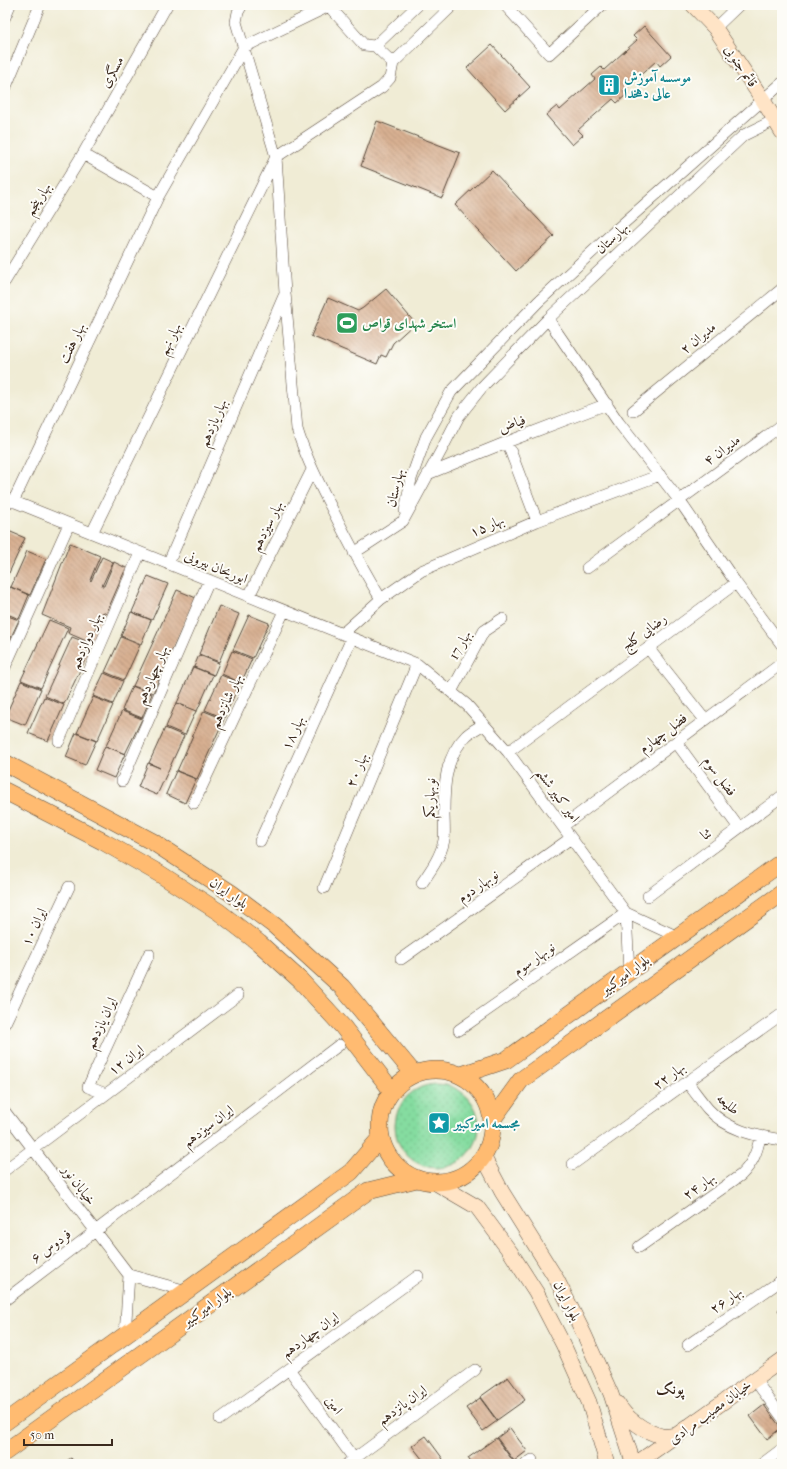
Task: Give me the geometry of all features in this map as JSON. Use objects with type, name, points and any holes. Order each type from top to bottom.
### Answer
[{"type":"main road","name":"قائم جنوبی","points":[[693,5],[715,28],[779,126]]},
{"type":"main road","name":"بلوار ایران","points":[[5,762],[153,842],[244,903],[275,926],[342,987],[414,1074]]},
{"type":"main road","name":"بلوار ایران","points":[[5,791],[104,842],[160,874],[219,912],[259,943],[300,980],[343,1027],[392,1091]]},
{"type":"main road","name":"بلوار امیرکبیر","points":[[461,1075],[506,1060],[782,862]]},
{"type":"main road","name":"بلوار امیرکبیر","points":[[492,1120],[521,1080],[782,892]]},
{"type":"main road","points":[[430,1070],[446,1070],[461,1075],[476,1086],[487,1102],[492,1120],[491,1139],[484,1156],[471,1170],[454,1179],[436,1182],[417,1179],[400,1170],[388,1155],[381,1137],[380,1121],[384,1105],[392,1091],[414,1074],[430,1070]]},
{"type":"main road","name":"بلوار امیرکبیر","points":[[5,1422],[351,1172],[381,1137]]},
{"type":"main road","name":"بلوار ایران","points":[[484,1156],[502,1192],[557,1280],[584,1334],[611,1394],[635,1461]]},
{"type":"main road","name":"بلوار امیرکبیر","points":[[5,1452],[368,1191],[417,1179]]},
{"type":"main road","name":"بلوار ایران","points":[[436,1182],[476,1207],[511,1253],[536,1292],[563,1344],[589,1402],[605,1462]]},
{"type":"main road","name":"خیابان مصیب مرادی","points":[[635,1461],[678,1435],[782,1360]]},
{"type":"main road","points":[[611,1394],[620,1408],[628,1416],[647,1430],[663,1436],[678,1435]]},
{"type":"main road","points":[[605,1462],[614,1454],[618,1453],[627,1454],[635,1461]]},
{"type":"street","points":[[5,17],[10,5]]},
{"type":"street","points":[[5,89],[40,5]]},
{"type":"street","name":"مسگری","points":[[83,154],[167,5]]},
{"type":"street","points":[[242,5],[238,12],[236,22],[276,157],[285,293],[298,429],[302,446],[312,470],[354,553],[381,599]]},
{"type":"street","points":[[244,47],[329,5],[364,45],[375,46],[393,63]]},
{"type":"street","points":[[375,46],[418,5]]},
{"type":"street","points":[[276,157],[382,87],[390,78],[393,63],[453,5]]},
{"type":"street","points":[[505,5],[549,54],[602,5]]},
{"type":"street","points":[[715,28],[739,5]]},
{"type":"street","name":"بهار هفت","points":[[9,500],[158,197],[244,47]]},
{"type":"street","name":"بهارستان","points":[[402,521],[411,479],[426,437],[451,392],[538,302],[616,230],[782,83]]},
{"type":"street","name":"بهارستان","points":[[402,521],[459,416],[482,387],[548,319],[744,135],[779,126]]},
{"type":"street","points":[[83,154],[158,197]]},
{"type":"street","name":"بهار پنجم","points":[[5,281],[83,154]]},
{"type":"street","name":"بهار نهم","points":[[92,533],[276,157]]},
{"type":"street","name":"مدیران ۲","points":[[634,411],[782,289]]},
{"type":"street","name":"بهار یازدهم","points":[[168,564],[285,293]]},
{"type":"street","points":[[548,319],[619,423],[679,500],[736,583],[782,645]]},
{"type":"street","name":"فیاض","points":[[428,474],[607,404]]},
{"type":"street","name":"مدیران ۴","points":[[588,568],[782,425]]},
{"type":"street","points":[[507,442],[537,521]]},
{"type":"street","name":"بهار سیزدهم","points":[[249,596],[312,470]]},
{"type":"street","name":"بهار ۱۵","points":[[342,634],[381,599],[421,571],[537,521],[660,475]]},
{"type":"street","name":"ابوریحان بیرونی","points":[[9,500],[417,664]]},
{"type":"street","points":[[354,553],[402,521]]},
{"type":"street","points":[[5,667],[69,524]]},
{"type":"street","name":"بهار دوازدهم","points":[[59,740],[140,553]]},
{"type":"street","name":"بهار چهاردهم","points":[[122,781],[209,580]]},
{"type":"street","name":"رضایی کلج","points":[[508,752],[736,583]]},
{"type":"street","name":"بهار شانزدهم","points":[[194,803],[284,611]]},
{"type":"street","name":"بهار 17","points":[[451,692],[484,631],[502,619]]},
{"type":"street","name":"بهار ۱۸","points":[[260,841],[352,638]]},
{"type":"street","points":[[648,648],[705,720]]},
{"type":"street","name":"فضل چهارم","points":[[563,826],[782,663]]},
{"type":"street","name":"امیر کبیر ششم","points":[[417,664],[466,705],[508,752],[626,913],[678,937]]},
{"type":"street","name":"بهار ۲۰","points":[[324,888],[417,664]]},
{"type":"street","name":"نوبهار یکم","points":[[422,883],[435,865],[444,840],[446,772],[451,758],[459,744],[467,735],[484,724]]},
{"type":"street","name":"فضل سوم","points":[[676,742],[739,828]]},
{"type":"street","name":"ثنا","points":[[648,896],[782,796]]},
{"type":"street","name":"نوبهار دوم","points":[[401,959],[572,838]]},
{"type":"street","name":"ایران ۱۰","points":[[5,1023],[69,887]]},
{"type":"street","points":[[626,913],[629,972]]},
{"type":"street","name":"نوبهار سوم","points":[[459,1030],[626,913]]},
{"type":"street","name":"ایران یازدهم","points":[[106,1094],[88,1087],[149,954]]},
{"type":"street","name":"ایران ۱۲","points":[[5,1170],[238,995]]},
{"type":"street","name":"بهار ۲۲","points":[[573,1164],[782,1014]]},
{"type":"street","name":"ایران سیزدهم","points":[[96,1231],[339,1045]]},
{"type":"street","name":"طلیعه","points":[[687,1082],[709,1110],[729,1126],[760,1137],[782,1140]]},
{"type":"street","name":"خیابان نور","points":[[5,1112],[129,1275]]},
{"type":"street","name":"بهار ۲۴","points":[[639,1247],[741,1175],[754,1159],[760,1137]]},
{"type":"street","name":"فردوس ۶","points":[[5,1300],[96,1231]]},
{"type":"street","points":[[125,1335],[129,1275],[187,1291]]},
{"type":"street","name":"ایران چهاردهم","points":[[220,1419],[418,1276]]},
{"type":"street","name":"بهار ۲۶","points":[[688,1346],[782,1280]]},
{"type":"street","name":"امین","points":[[289,1369],[350,1462]]},
{"type":"street","name":"ایران پانزدهم","points":[[350,1462],[475,1370]]},
{"type":"street","points":[[755,1380],[782,1417]]},
{"type":"street","points":[[762,1464],[782,1449]]},
{"type":"green space","points":[[437,1084],[445,1085],[460,1091],[472,1103],[478,1118],[478,1134],[472,1149],[460,1161],[445,1167],[437,1168],[429,1167],[414,1161],[402,1149],[396,1134],[395,1126],[396,1118],[402,1103],[414,1091],[429,1085]]},
{"type":"building","name":"موسسه آموزش عالی دهخدا","points":[[644,26],[671,56],[660,66],[656,61],[623,91],[626,95],[617,103],[613,99],[578,130],[583,135],[572,145],[546,115],[557,106],[560,110],[595,79],[592,75],[601,67],[604,70],[637,40],[633,36]]},
{"type":"building","points":[[492,45],[530,87],[505,110],[467,68]]},
{"type":"building","points":[[377,121],[460,153],[442,198],[361,166]]},
{"type":"building","points":[[492,170],[554,236],[516,271],[455,205]]},
{"type":"building","name":"استخر شهدای قواص","points":[[386,289],[415,323],[393,343],[386,357],[381,355],[377,364],[311,336],[328,298],[358,311]]},
{"type":"building","points":[[6,530],[25,538],[9,573],[5,572]]},
{"type":"building","points":[[70,543],[100,556],[90,580],[91,581],[102,557],[113,562],[102,586],[104,586],[114,562],[126,568],[106,614],[103,612],[91,643],[68,633],[70,627],[42,615]]},
{"type":"building","points":[[27,551],[46,559],[30,595],[11,587]]},
{"type":"building","points":[[5,572],[8,574],[5,582]]},
{"type":"building","points":[[148,576],[168,584],[152,620],[132,612]]},
{"type":"building","points":[[10,587],[29,595],[19,619],[5,613],[5,599]]},
{"type":"building","points":[[177,590],[196,598],[153,693],[133,686]]},
{"type":"building","points":[[219,606],[239,614],[219,662],[199,654]]},
{"type":"building","points":[[131,612],[151,620],[141,644],[121,636]]},
{"type":"building","points":[[5,615],[19,620],[5,650]]},
{"type":"building","points":[[249,615],[269,623],[253,658],[233,650]]},
{"type":"building","points":[[49,620],[68,628],[41,688],[21,680]]},
{"type":"building","points":[[72,637],[92,645],[64,704],[45,696]]},
{"type":"building","points":[[121,637],[140,645],[124,680],[105,672]]},
{"type":"building","points":[[232,651],[252,659],[241,683],[222,674]]},
{"type":"building","points":[[199,655],[219,663],[214,675],[194,667]]},
{"type":"building","points":[[193,667],[213,675],[197,711],[177,703]]},
{"type":"building","points":[[104,673],[123,681],[113,704],[93,696]]},
{"type":"building","points":[[221,675],[240,683],[224,718],[205,710]]},
{"type":"building","points":[[21,681],[41,689],[25,725],[5,717]]},
{"type":"building","points":[[132,686],[152,694],[142,718],[122,710]]},
{"type":"building","points":[[44,697],[64,705],[48,741],[28,733]]},
{"type":"building","points":[[93,697],[113,705],[97,741],[77,733]]},
{"type":"building","points":[[176,703],[196,711],[185,735],[166,727]]},
{"type":"building","points":[[122,711],[142,719],[125,754],[106,746]]},
{"type":"building","points":[[204,711],[224,719],[197,779],[177,771]]},
{"type":"building","points":[[165,728],[184,736],[157,795],[138,787],[148,763],[160,768],[149,763]]},
{"type":"building","points":[[76,733],[96,741],[85,765],[66,757]]},
{"type":"building","points":[[105,746],[125,754],[114,778],[95,770]]},
{"type":"building","points":[[176,771],[196,779],[185,803],[166,794]]},
{"type":"building","points":[[782,1306],[782,1316],[778,1310]]},
{"type":"building","points":[[508,1377],[525,1400],[497,1420],[480,1397]]},
{"type":"building","points":[[480,1398],[497,1421],[483,1431],[466,1408]]},
{"type":"building","points":[[764,1405],[781,1428],[767,1439],[750,1416]]},
{"type":"building","points":[[510,1428],[527,1451],[514,1461],[497,1438]]},
{"type":"building","points":[[426,1436],[443,1459],[436,1464],[426,1464],[412,1446]]},
{"type":"building","points":[[496,1438],[513,1461],[509,1464],[472,1464],[468,1458]]},
{"type":"building","points":[[71,1458],[76,1464],[62,1464]]},
{"type":"place","name":"موسسه آموزش عالی دهخدا","points":[[609,85]]},
{"type":"place","name":"استخر شهدای قواص","points":[[347,323]]},
{"type":"place","name":"مجسمه امیرکبیر","points":[[439,1123]]},
{"type":"district","name":"پونک","points":[[670,1389]]}]
